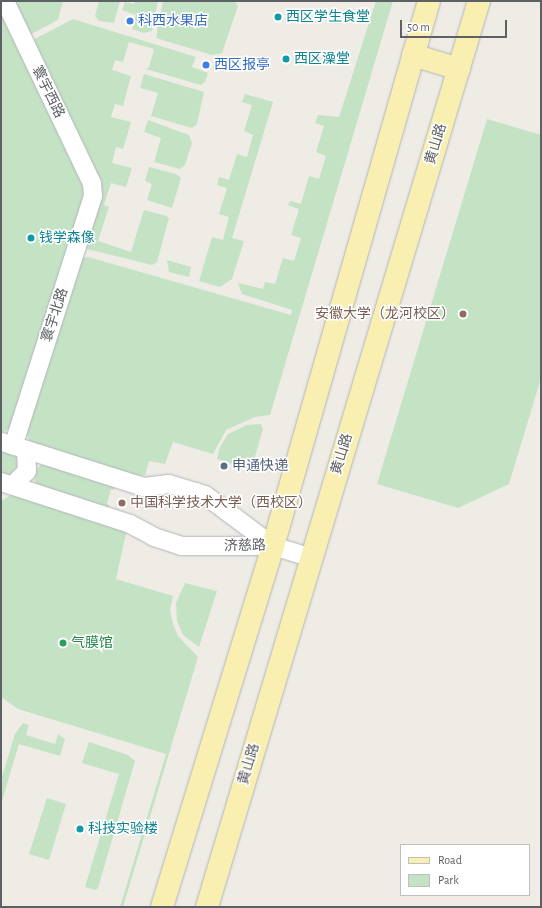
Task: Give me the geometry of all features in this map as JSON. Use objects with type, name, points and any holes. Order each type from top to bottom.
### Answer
[{"type":"main road","points":[[162,907],[273,546],[429,1]]},
{"type":"main road","name":"黄山路","points":[[207,907],[310,557],[479,1]]},
{"type":"main road","points":[[413,55],[459,68]]},
{"type":"street","name":"寰宇西路","points":[[5,1],[92,183]]},
{"type":"street","name":"寰宇北路","points":[[13,446],[93,196],[92,183]]},
{"type":"street","name":"济慈路","points":[[13,446],[144,487],[169,484],[205,495],[273,546]]},
{"type":"street","points":[[7,483],[27,471],[13,446]]},
{"type":"street","name":"济慈路","points":[[7,483],[130,524],[154,537],[181,546],[273,546]]},
{"type":"street","points":[[273,546],[310,557]]},
{"type":"green space","points":[[12,1],[63,1],[58,20],[31,34]]},
{"type":"green space","points":[[99,1],[120,1],[114,23],[99,21],[95,16]]},
{"type":"green space","points":[[135,1],[158,1],[152,31],[144,33],[132,29],[136,15],[122,10],[125,2],[134,4]]},
{"type":"green space","points":[[163,1],[235,1],[238,6],[222,53],[212,55],[156,38]]},
{"type":"green space","points":[[376,1],[393,1],[270,415],[255,417],[226,430],[213,454],[173,442],[165,464],[149,461],[145,475],[133,477],[30,442],[24,427],[80,259],[88,257],[291,315],[292,310],[242,294],[238,283],[263,289],[265,282],[275,284],[283,258],[294,261],[301,238],[291,235],[299,209],[288,205],[290,201],[301,204],[309,176],[319,179],[326,156],[316,152],[324,126],[315,123],[318,115],[339,117]]},
{"type":"green space","points":[[1,8],[87,189],[10,428],[1,433]]},
{"type":"green space","points":[[73,19],[196,57],[192,67],[208,73],[205,82],[201,85],[146,69],[149,67],[154,49],[129,42],[123,62],[115,60],[112,70],[131,76],[123,106],[115,104],[111,117],[131,122],[123,149],[116,147],[112,163],[132,168],[126,187],[111,183],[104,205],[109,207],[98,241],[131,252],[144,210],[166,216],[169,218],[157,262],[152,265],[87,249],[84,243],[99,193],[29,42]]},
{"type":"green space","points":[[144,74],[204,92],[197,124],[192,128],[151,116],[158,93],[140,88]]},
{"type":"green space","points":[[245,94],[273,102],[232,238],[244,241],[232,279],[220,287],[199,281],[212,237],[223,240],[229,217],[219,214],[227,188],[217,185],[219,177],[229,180],[237,154],[247,157],[253,135],[244,131],[252,105],[242,102]]},
{"type":"green space","points":[[487,119],[541,135],[541,378],[509,484],[458,508],[377,484]]},
{"type":"green space","points":[[148,120],[189,135],[192,143],[185,165],[180,169],[154,162],[161,138],[144,132]]},
{"type":"green space","points":[[149,167],[176,174],[181,178],[172,208],[147,200],[152,184],[145,181]]},
{"type":"green space","points":[[167,260],[191,267],[189,277],[169,272]]},
{"type":"green space","points":[[261,424],[263,429],[252,467],[248,469],[217,459],[220,447],[228,434],[247,425]]},
{"type":"green space","points":[[1,450],[12,450],[18,457],[18,466],[10,475],[1,475]]},
{"type":"green space","points":[[42,464],[116,484],[114,490],[111,489],[107,504],[109,505],[108,510],[36,484],[33,472]]},
{"type":"green space","points":[[11,495],[21,495],[127,529],[116,579],[173,596],[170,610],[173,624],[178,636],[198,657],[123,907],[120,907],[166,754],[18,709],[1,697],[1,501]]},
{"type":"green space","points":[[185,583],[217,591],[199,647],[183,635],[177,621],[176,603]]},
{"type":"green space","points":[[23,723],[29,725],[26,735],[55,744],[58,734],[65,739],[60,756],[19,744],[1,804],[1,780],[15,734]]},
{"type":"green space","points":[[89,742],[128,755],[135,761],[98,888],[95,890],[85,887],[119,774],[82,763]]},
{"type":"green space","points":[[47,798],[66,804],[49,860],[29,854]]},
{"type":"place","name":"西区学生食堂","points":[[278,17]]},
{"type":"place","name":"科西水果店","points":[[130,21]]},
{"type":"place","name":"西区澡堂","points":[[286,59]]},
{"type":"place","name":"西区报亭","points":[[206,65]]},
{"type":"place","name":"钱学森像","points":[[31,238]]},
{"type":"place","name":"安徽大学（龙河校区）","points":[[463,314]]},
{"type":"place","name":"申通快递","points":[[224,466]]},
{"type":"place","name":"中国科学技术大学（西校区）","points":[[122,503]]},
{"type":"place","name":"气膜馆","points":[[63,643]]},
{"type":"place","name":"科技实验楼","points":[[80,829]]}]
